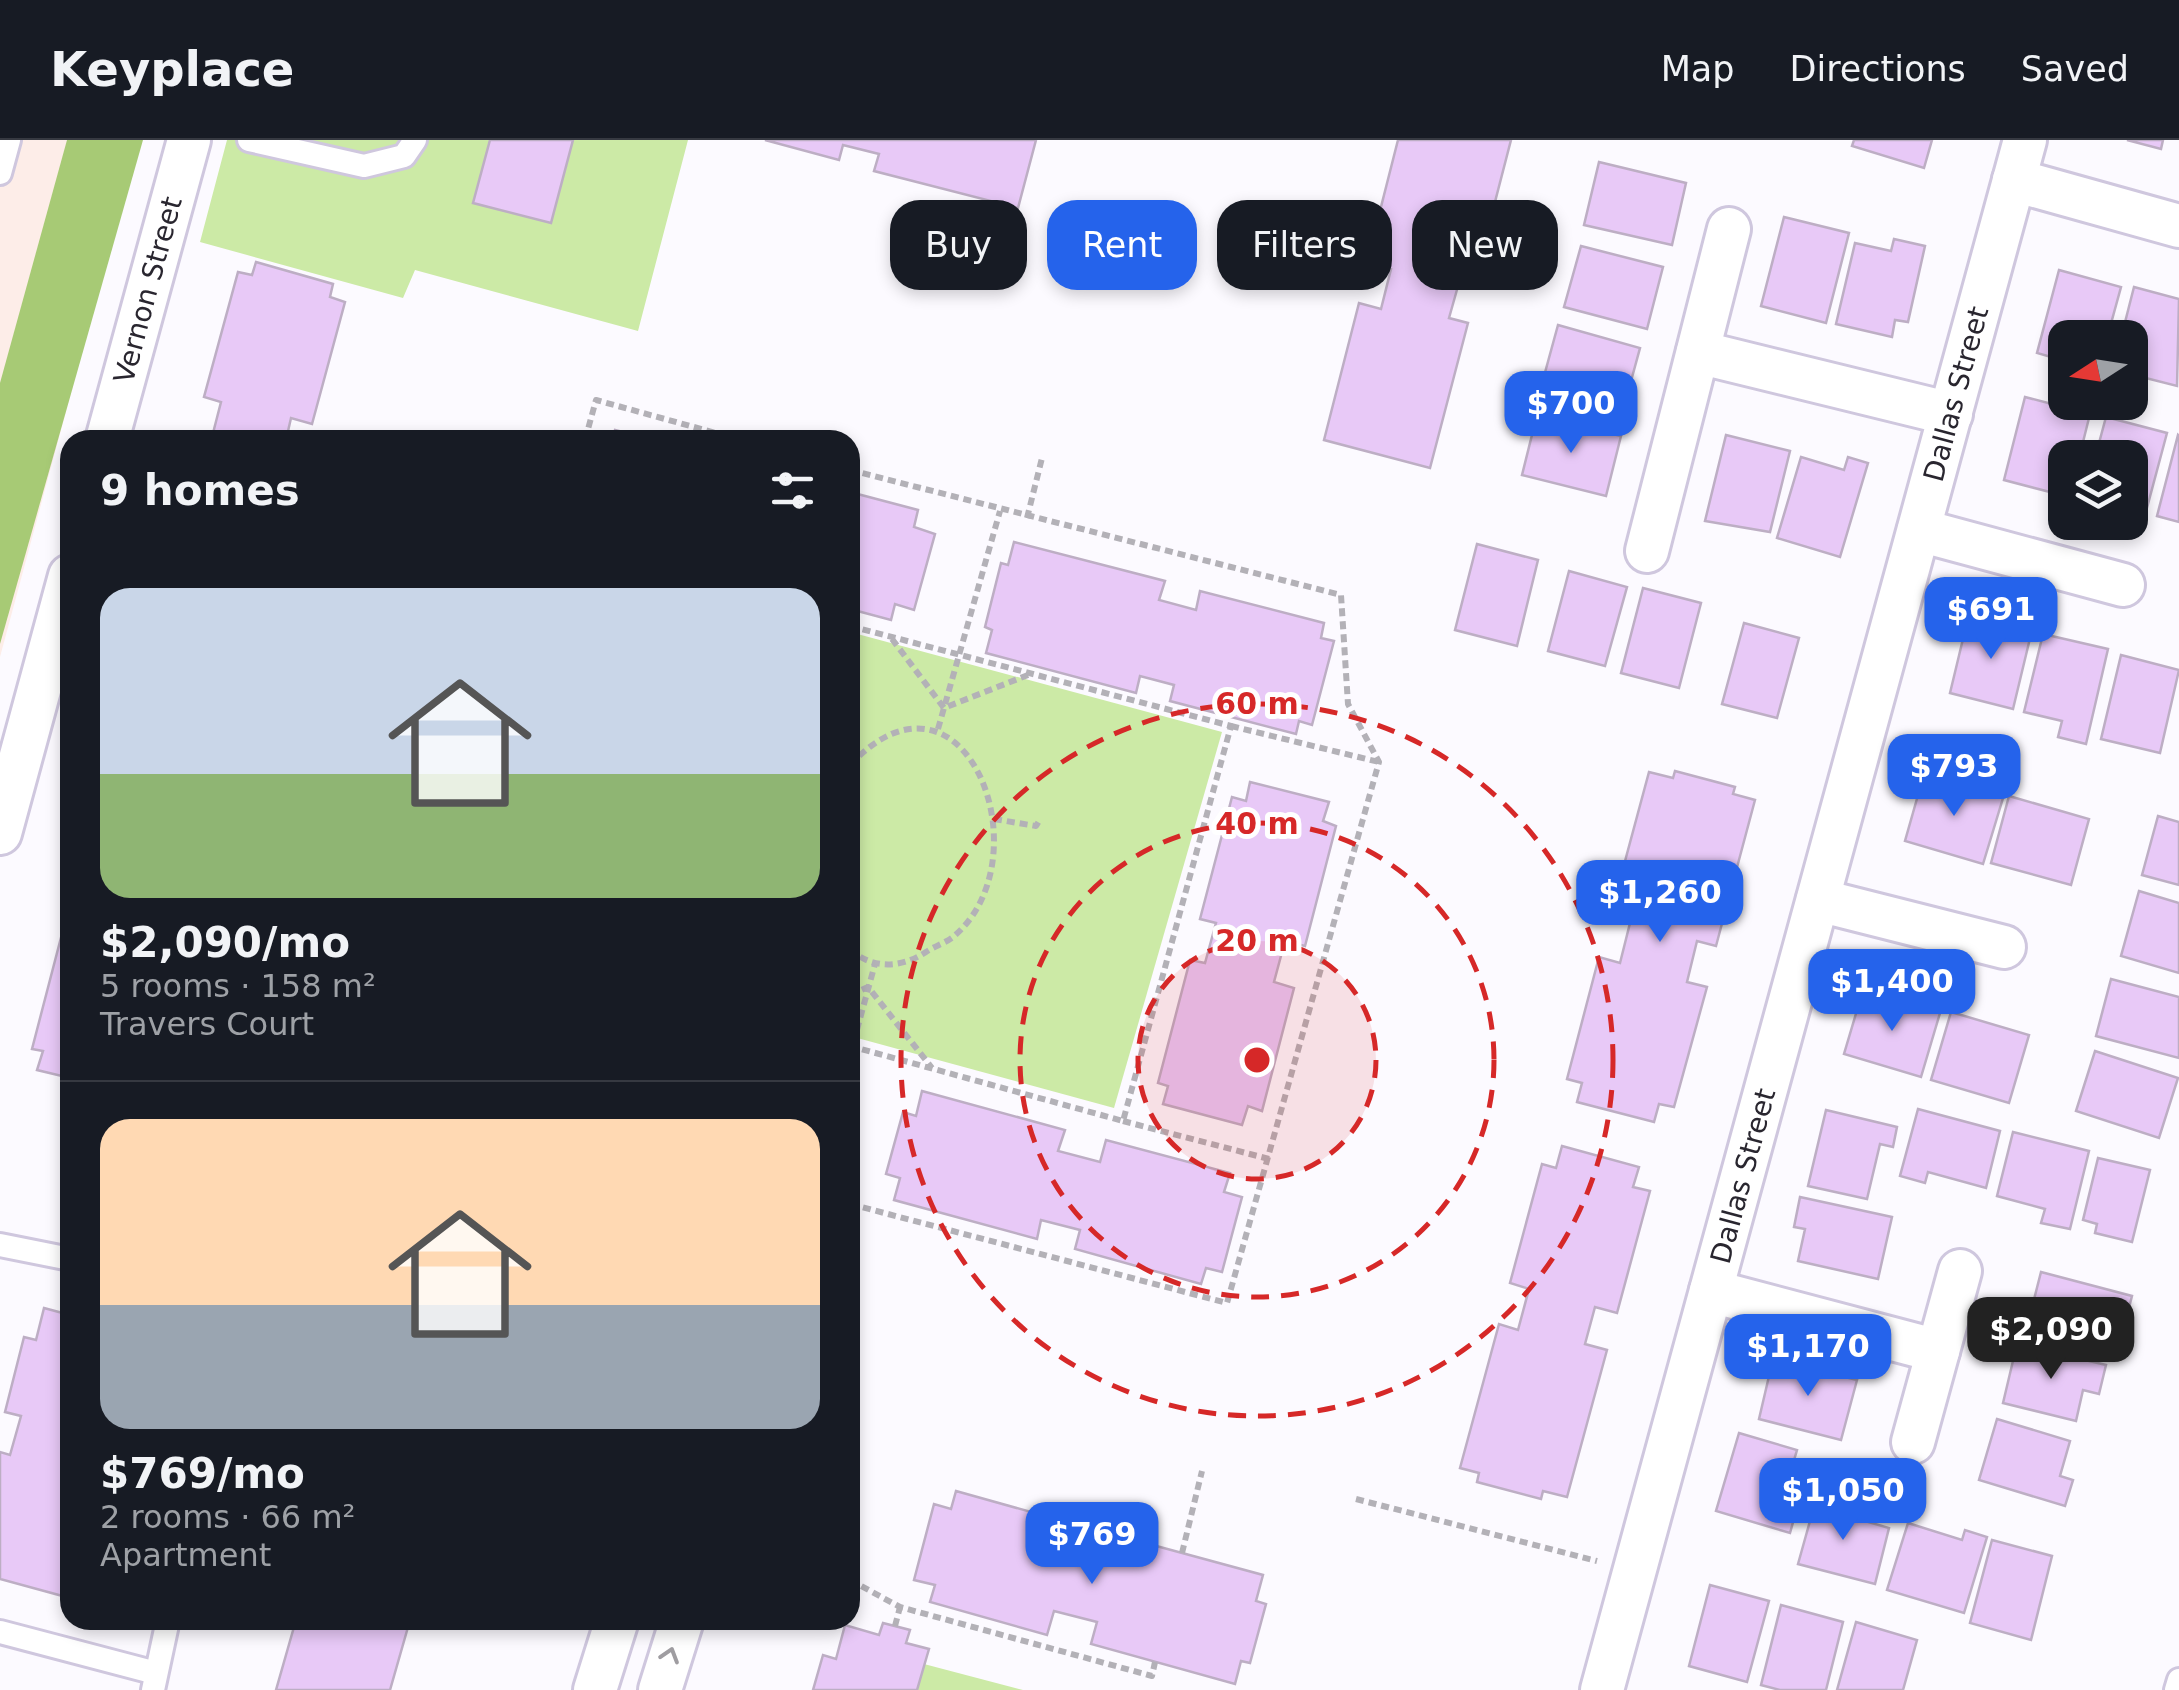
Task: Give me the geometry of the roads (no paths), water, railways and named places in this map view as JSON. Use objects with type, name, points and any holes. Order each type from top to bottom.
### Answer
[{"type":"street","name":"Vernon Street","points":[[110,430],[189,140]]},
{"type":"street","points":[[2020,160],[2179,226]]},
{"type":"street","name":"Dallas Street","points":[[1602,1690],[2020,160]]},
{"type":"street","points":[[1647,551],[1729,229]]},
{"type":"street","points":[[1698,352],[1951,414]]},
{"type":"street","points":[[1919,530],[2122,585]]},
{"type":"street","points":[[0,833],[60,613]]},
{"type":"street","points":[[1818,900],[2004,947]]},
{"type":"street","points":[[1913,1442],[1960,1270]]},
{"type":"street","points":[[1711,1291],[1938,1350]]},
{"type":"street","points":[[595,1690],[614,1630]]},
{"type":"street","points":[[660,1690],[679,1630]]},
{"type":"lane","points":[[0,173],[8,140]]},
{"type":"lane","points":[[249,140],[364,166],[404,156],[415,140]]},
{"type":"lane","points":[[0,1245],[60,1257]]},
{"type":"lane","points":[[0,1632],[154,1682],[166,1630]]},
{"type":"lane","points":[[2176,1690],[2179,1680]]}]
